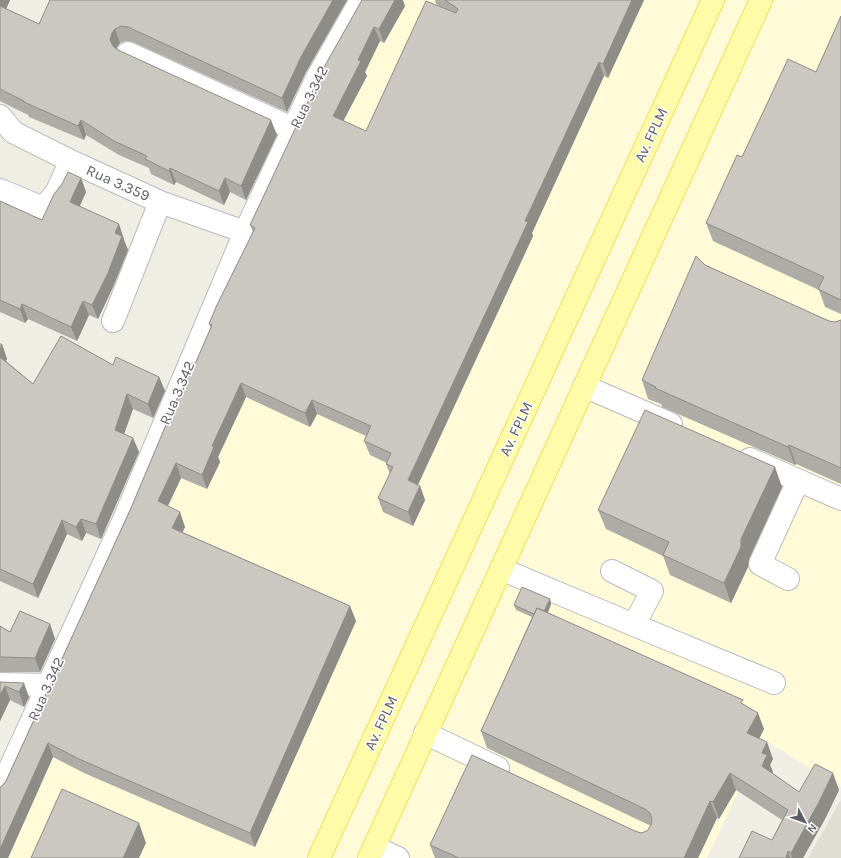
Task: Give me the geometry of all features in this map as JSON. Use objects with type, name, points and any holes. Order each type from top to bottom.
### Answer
[{"type":"main road","name":"Av. FPLM","points":[[319,858],[713,0]]},
{"type":"main road","points":[[371,853],[761,0]]},
{"type":"street","name":"Rua 3.342","points":[[0,790],[125,517],[245,232],[317,78],[361,0]]},
{"type":"street","points":[[128,53],[294,129]]},
{"type":"street","name":"Rua 3.359","points":[[0,116],[13,132],[71,161],[160,202],[245,232]]},
{"type":"street","points":[[0,190],[43,208],[56,193],[71,161]]},
{"type":"street","points":[[113,321],[160,202]]},
{"type":"street","points":[[584,386],[691,433]]},
{"type":"street","points":[[734,452],[841,499]]},
{"type":"street","points":[[788,579],[760,564],[798,481]]},
{"type":"street","points":[[501,569],[774,683]]},
{"type":"street","points":[[612,571],[652,591],[634,625]]},
{"type":"street","points":[[0,684],[48,685]]},
{"type":"street","points":[[425,734],[517,777]]},
{"type":"street","points":[[371,853],[398,858]]},
{"type":"shaded area","points":[[361,0],[841,0],[841,787],[763,739],[707,858],[0,858]]},
{"type":"shaded area","points":[[841,800],[841,858],[808,858]]},
{"type":"building","points":[[50,0],[333,0],[301,57],[282,98],[128,27],[121,26],[115,29],[112,33],[110,40],[113,46],[118,50],[271,120],[241,186],[225,178],[219,191],[170,168],[169,171],[145,159],[147,156],[114,141],[81,120],[78,126],[24,102],[0,89],[0,6],[39,24]]},
{"type":"building","points":[[362,0],[395,0],[379,29],[374,27],[358,60],[361,61],[333,116],[366,131],[426,1],[456,13],[458,9],[445,0],[632,0],[603,64],[599,62],[525,221],[528,222],[408,480],[420,486],[408,512],[378,498],[393,467],[386,464],[391,453],[364,441],[371,426],[312,400],[305,413],[241,383],[212,446],[214,447],[202,475],[176,463],[158,501],[180,512],[172,528],[350,606],[250,833],[79,759],[48,743],[0,849],[0,787],[6,781],[131,508],[192,363],[195,364],[212,325],[209,324],[216,307],[255,228],[250,225],[323,69]]},
{"type":"building","points":[[841,16],[841,300],[818,289],[824,277],[706,223],[737,155],[742,157],[788,59],[816,72]]},
{"type":"building","points":[[68,172],[81,178],[70,202],[119,224],[115,233],[122,236],[108,273],[92,305],[83,301],[71,327],[22,304],[20,309],[0,300],[0,201],[42,220],[54,194],[62,184]]},
{"type":"building","points":[[696,256],[705,265],[829,321],[835,322],[841,320],[841,468],[789,445],[788,447],[655,388],[656,387],[642,380]]},
{"type":"building","points":[[61,336],[113,365],[116,357],[159,377],[148,404],[127,394],[115,430],[133,438],[96,524],[81,519],[76,527],[62,520],[33,584],[0,569],[0,357],[33,384]]},
{"type":"building","points":[[645,410],[775,467],[741,539],[741,547],[724,583],[663,555],[669,542],[598,510]]},
{"type":"building","points":[[522,587],[550,599],[544,611],[537,608],[534,614],[514,605]]},
{"type":"building","points":[[537,608],[743,700],[741,703],[758,713],[747,733],[767,742],[762,753],[767,755],[762,766],[799,792],[815,764],[833,773],[791,853],[788,851],[786,858],[739,858],[752,831],[772,840],[788,810],[730,773],[713,802],[710,801],[684,858],[459,858],[430,845],[472,755],[635,831],[641,833],[647,831],[651,825],[652,819],[650,813],[645,809],[481,731]]},
{"type":"building","points":[[20,611],[50,624],[35,658],[0,657],[0,626],[10,632]]},
{"type":"building","points":[[0,682],[24,683],[19,692],[5,686],[0,695]]},
{"type":"building","points":[[62,789],[139,823],[123,858],[31,858]]}]
